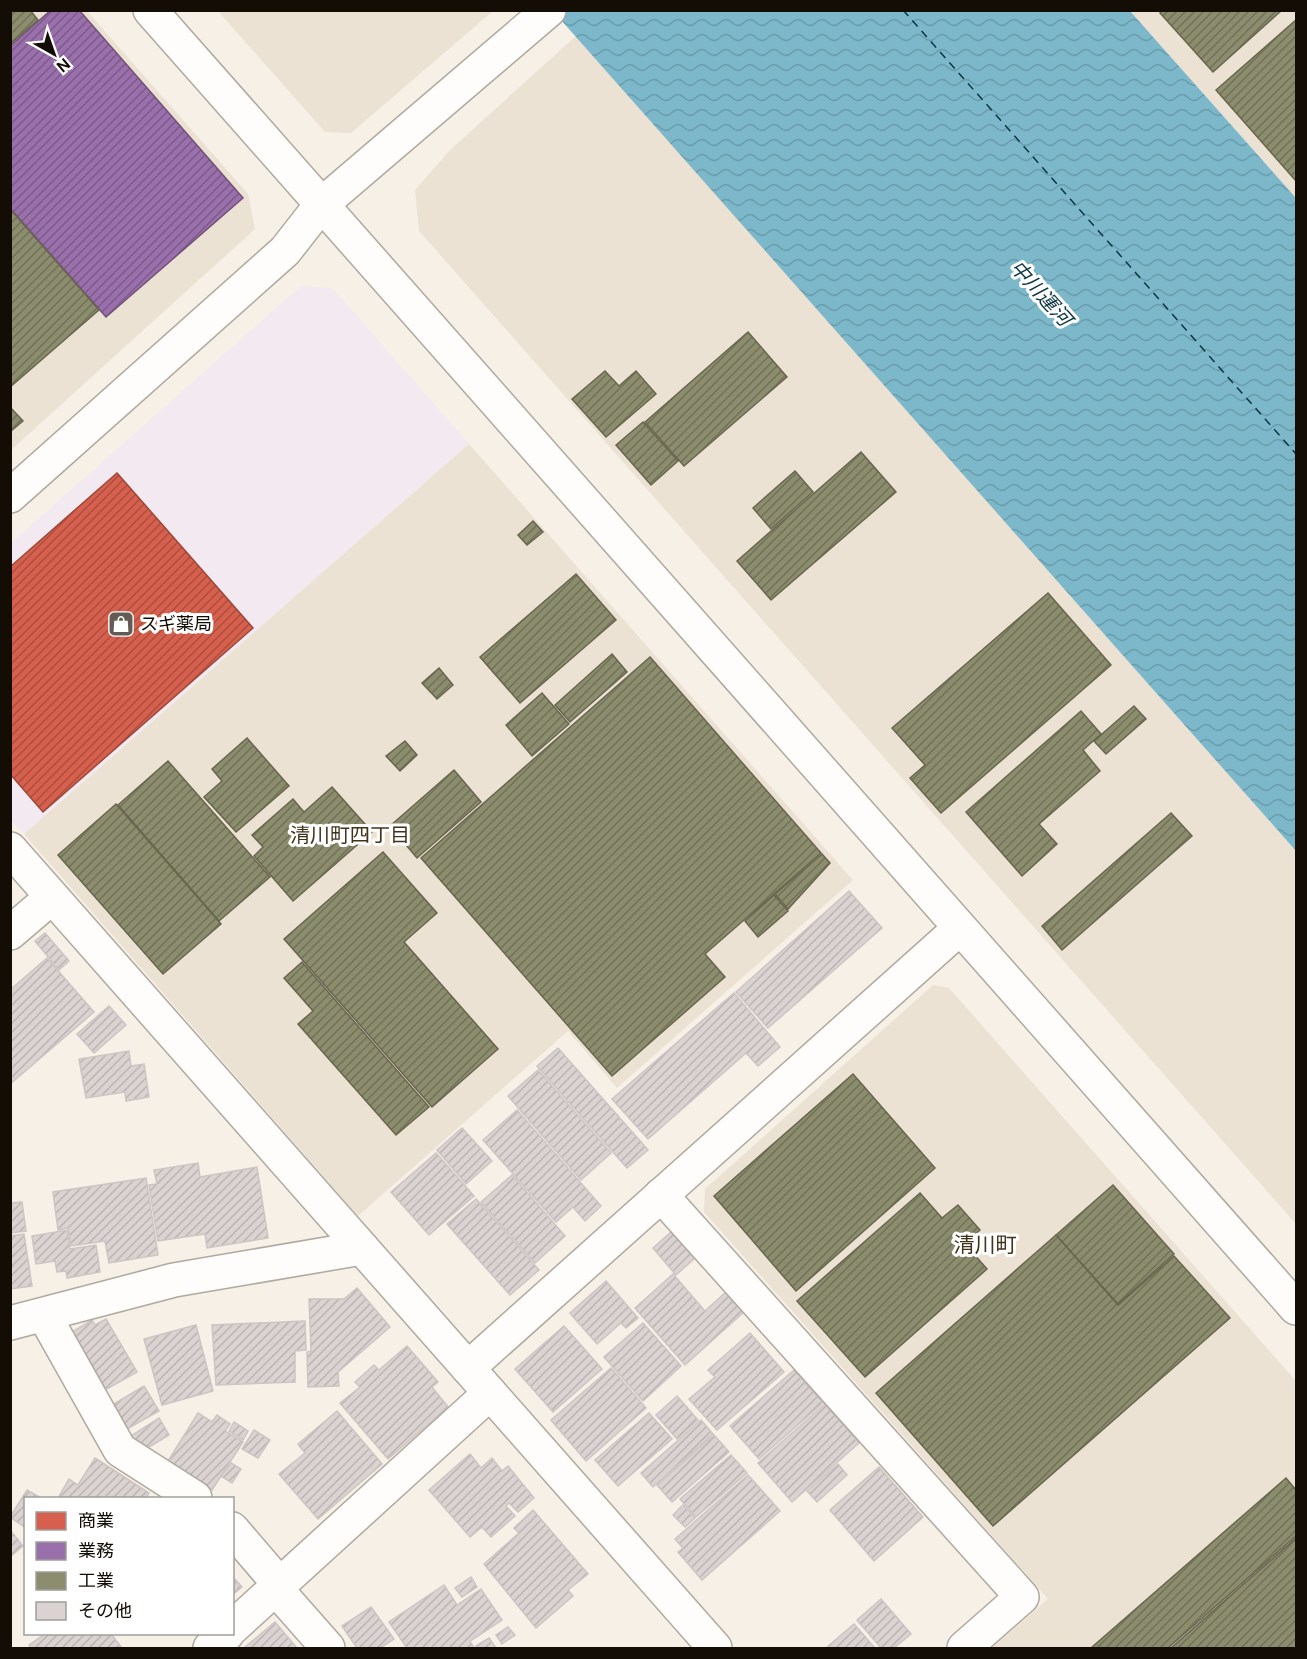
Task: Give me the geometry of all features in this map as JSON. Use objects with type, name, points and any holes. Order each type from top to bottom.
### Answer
[{"type":"street","points":[[150,10],[1296,1308]]},
{"type":"street","points":[[10,496],[285,251],[321,205],[540,18]]},
{"type":"street","points":[[10,849],[715,1648]]},
{"type":"street","points":[[10,933],[52,897]]},
{"type":"street","points":[[468,1368],[960,928]]},
{"type":"street","points":[[661,1195],[1022,1598],[964,1648]]},
{"type":"street","points":[[10,1323],[174,1280],[362,1248]]},
{"type":"street","points":[[44,1315],[120,1450],[193,1497]]},
{"type":"street","points":[[234,1626],[490,1393]]},
{"type":"street","points":[[234,1532],[328,1648]]},
{"type":"street","points":[[210,1648],[226,1635]]},
{"type":"shaded area","points":[[11,11],[87,11],[248,194],[255,229],[11,450]]},
{"type":"shaded area","points":[[218,11],[493,11],[351,133],[325,132]]},
{"type":"shaded area","points":[[1130,11],[1296,11],[1296,198]]},
{"type":"shaded area","points":[[576,36],[1296,851],[1296,1224],[419,231],[415,190],[450,150]]},
{"type":"shaded area","points":[[301,286],[332,288],[469,444],[24,834],[10,819],[10,544]]},
{"type":"shaded area","points":[[469,444],[853,880],[617,1088],[568,1031],[358,1216],[24,834]]},
{"type":"shaded area","points":[[933,985],[949,988],[1296,1381],[1296,1648],[992,1648],[1048,1599],[704,1212],[705,1189]]},
{"type":"water","name":"中川運河","points":[[553,11],[1130,11],[1296,198],[1296,851]]},
{"type":"building: 商業","points":[[117,473],[253,628],[43,812],[10,774],[10,567]]},
{"type":"building: 業務","points":[[51,10],[79,10],[243,198],[106,317],[10,208],[10,46]]},
{"type":"building: 工業","points":[[10,10],[30,10],[38,20],[10,44]]},
{"type":"building: 工業","points":[[1163,10],[1282,10],[1213,72],[1160,13]]},
{"type":"building: 工業","points":[[1296,20],[1296,181],[1216,90]]},
{"type":"building: 工業","points":[[10,209],[99,310],[10,387]]},
{"type":"building: 工業","points":[[748,332],[787,377],[684,466],[645,422]]},
{"type":"building: 工業","points":[[605,371],[619,386],[636,371],[656,394],[606,437],[572,399]]},
{"type":"building: 工業","points":[[10,407],[23,421],[10,432]]},
{"type":"building: 工業","points":[[643,422],[678,461],[651,485],[616,445]]},
{"type":"building: 工業","points":[[861,452],[896,492],[771,600],[737,561]]},
{"type":"building: 工業","points":[[795,471],[813,492],[771,529],[753,508]]},
{"type":"building: 工業","points":[[533,521],[543,532],[527,545],[518,535]]},
{"type":"building: 工業","points":[[576,574],[616,620],[520,703],[480,657]]},
{"type":"building: 工業","points":[[1048,593],[1111,665],[941,813],[910,778],[925,765],[892,728]]},
{"type":"building: 工業","points":[[612,654],[627,672],[570,722],[555,705]]},
{"type":"building: 工業","points":[[650,657],[821,853],[705,954],[725,977],[612,1076],[421,858]]},
{"type":"building: 工業","points":[[439,668],[453,685],[437,699],[422,683]]},
{"type":"building: 工業","points":[[542,693],[569,724],[532,756],[506,725]]},
{"type":"building: 工業","points":[[1134,706],[1146,719],[1106,754],[1094,741]]},
{"type":"building: 工業","points":[[1081,711],[1101,734],[1083,750],[1100,771],[1039,824],[1057,844],[1022,876],[966,812]]},
{"type":"building: 工業","points":[[247,738],[289,786],[236,832],[204,797],[222,781],[212,769]]},
{"type":"building: 工業","points":[[405,741],[417,755],[400,771],[386,756]]},
{"type":"building: 工業","points":[[168,761],[270,877],[219,921],[118,805]]},
{"type":"building: 工業","points":[[454,770],[481,802],[417,858],[390,826]]},
{"type":"building: 工業","points":[[332,787],[372,832],[293,901],[254,856],[263,847],[252,835],[293,799],[304,812]]},
{"type":"building: 工業","points":[[116,804],[221,924],[163,974],[58,855]]},
{"type":"building: 工業","points":[[1171,813],[1192,836],[1062,950],[1042,926]]},
{"type":"building: 工業","points":[[383,852],[437,913],[404,942],[498,1049],[432,1107],[284,939]]},
{"type":"building: 工業","points":[[822,854],[830,863],[788,909],[775,894]]},
{"type":"building: 工業","points":[[774,895],[788,911],[758,937],[745,921]]},
{"type":"building: 工業","points":[[302,962],[429,1107],[396,1135],[298,1024],[313,1011],[284,978]]},
{"type":"building: 工業","points":[[853,1074],[935,1168],[796,1291],[714,1196]]},
{"type":"building: 工業","points":[[1113,1185],[1174,1254],[1118,1304],[1056,1235]]},
{"type":"building: 工業","points":[[920,1193],[942,1218],[958,1205],[980,1230],[965,1244],[987,1269],[865,1377],[797,1301]]},
{"type":"building: 工業","points":[[1056,1235],[1118,1305],[1174,1256],[1230,1318],[993,1526],[876,1393]]},
{"type":"building: 工業","points":[[1286,1478],[1296,1490],[1296,1536],[1168,1648],[1091,1648]]},
{"type":"building: 工業","points":[[1296,1538],[1296,1648],[1171,1648]]},
{"type":"building: その他","points":[[849,891],[882,928],[768,1028],[736,992]]},
{"type":"building: その他","points":[[45,933],[69,961],[59,970],[35,941]]},
{"type":"building: その他","points":[[47,958],[94,1012],[10,1084],[10,990]]},
{"type":"building: その他","points":[[734,993],[780,1047],[758,1066],[746,1053],[648,1139],[612,1099]]},
{"type":"building: その他","points":[[109,1006],[126,1025],[94,1053],[77,1034]]},
{"type":"building: その他","points":[[558,1048],[648,1150],[627,1168],[537,1066]]},
{"type":"building: その他","points":[[129,1051],[131,1066],[144,1064],[149,1097],[126,1101],[125,1092],[86,1098],[79,1059]]},
{"type":"building: その他","points":[[538,1070],[611,1153],[581,1180],[508,1096]]},
{"type":"building: その他","points":[[517,1110],[601,1206],[585,1221],[573,1207],[556,1222],[483,1140]]},
{"type":"building: その他","points":[[462,1128],[492,1161],[466,1184],[437,1150]]},
{"type":"building: その他","points":[[436,1153],[474,1196],[429,1235],[391,1192]]},
{"type":"building: その他","points":[[198,1163],[200,1177],[257,1167],[268,1238],[207,1248],[205,1234],[158,1241],[149,1185],[157,1184],[154,1170]]},
{"type":"building: その他","points":[[512,1175],[565,1236],[535,1263],[481,1202]]},
{"type":"building: その他","points":[[146,1178],[158,1255],[109,1263],[105,1241],[71,1246],[68,1228],[58,1230],[53,1192]]},
{"type":"building: その他","points":[[476,1199],[539,1270],[510,1295],[447,1224]]},
{"type":"building: その他","points":[[22,1202],[26,1231],[10,1233],[10,1203]]},
{"type":"building: その他","points":[[67,1230],[70,1249],[96,1245],[100,1272],[67,1278],[66,1271],[57,1272],[55,1261],[36,1264],[32,1236]]},
{"type":"building: その他","points":[[672,1231],[695,1258],[676,1275],[653,1248]]},
{"type":"building: その他","points":[[24,1234],[32,1286],[10,1289],[10,1236]]},
{"type":"building: その他","points":[[673,1274],[705,1311],[727,1291],[745,1311],[685,1365],[635,1308]]},
{"type":"building: その他","points":[[606,1281],[638,1318],[626,1328],[621,1323],[597,1344],[570,1313]]},
{"type":"building: その他","points":[[357,1288],[390,1327],[338,1372],[339,1386],[308,1387],[307,1352],[311,1351],[309,1299],[344,1299]]},
{"type":"building: その他","points":[[106,1319],[137,1372],[105,1390],[72,1332],[92,1320],[95,1325]]},
{"type":"building: その他","points":[[305,1321],[306,1350],[295,1351],[295,1382],[216,1385],[212,1325]]},
{"type":"building: その他","points":[[643,1323],[681,1366],[643,1401],[604,1357]]},
{"type":"building: その他","points":[[196,1325],[213,1391],[162,1405],[144,1339]]},
{"type":"building: その他","points":[[564,1326],[602,1369],[553,1412],[515,1369]]},
{"type":"building: その他","points":[[750,1333],[784,1372],[717,1430],[689,1399],[715,1377],[708,1370]]},
{"type":"building: その他","points":[[407,1346],[438,1382],[432,1387],[448,1407],[388,1459],[340,1403],[360,1387],[355,1382],[374,1365],[379,1370]]},
{"type":"building: その他","points":[[611,1368],[646,1408],[586,1461],[551,1420]]},
{"type":"building: その他","points":[[794,1370],[823,1403],[759,1459],[730,1426]]},
{"type":"building: その他","points":[[144,1386],[159,1411],[120,1433],[107,1408]]},
{"type":"building: その他","points":[[677,1396],[698,1420],[677,1439],[656,1415]]},
{"type":"building: その他","points":[[825,1404],[859,1443],[792,1502],[758,1463]]},
{"type":"building: その他","points":[[337,1411],[382,1464],[318,1519],[279,1474],[305,1453],[298,1444]]},
{"type":"building: その他","points":[[198,1413],[212,1422],[217,1415],[230,1424],[225,1431],[243,1442],[212,1490],[168,1461]]},
{"type":"building: その他","points":[[649,1413],[672,1439],[618,1486],[595,1460]]},
{"type":"building: その他","points":[[159,1418],[169,1435],[141,1452],[131,1436]]},
{"type":"building: その他","points":[[701,1420],[713,1434],[653,1487],[641,1473]]},
{"type":"building: その他","points":[[234,1422],[248,1431],[243,1440],[229,1431]]},
{"type":"building: その他","points":[[254,1430],[270,1440],[258,1458],[242,1449]]},
{"type":"building: その他","points":[[714,1435],[729,1452],[672,1502],[657,1485]]},
{"type":"building: その他","points":[[470,1454],[481,1468],[492,1458],[502,1471],[508,1466],[534,1498],[518,1512],[509,1503],[506,1506],[515,1516],[491,1537],[482,1527],[470,1537],[429,1490]]},
{"type":"building: その他","points":[[731,1455],[747,1473],[696,1517],[680,1499]]},
{"type":"building: その他","points":[[95,1458],[149,1493],[147,1497],[59,1497],[69,1479],[78,1485]]},
{"type":"building: その他","points":[[231,1463],[241,1469],[232,1483],[221,1476]]},
{"type":"building: その他","points":[[838,1464],[847,1475],[817,1502],[807,1491]]},
{"type":"building: その他","points":[[879,1467],[923,1517],[874,1561],[830,1510]]},
{"type":"building: その他","points":[[748,1475],[780,1511],[702,1580],[678,1552],[683,1548],[675,1539]]},
{"type":"building: その他","points":[[27,1490],[39,1497],[24,1497],[24,1527],[10,1517]]},
{"type":"building: その他","points":[[683,1505],[695,1518],[685,1527],[673,1515]]},
{"type":"building: その他","points":[[533,1510],[588,1574],[568,1590],[573,1596],[536,1628],[484,1564],[519,1533],[514,1528]]},
{"type":"building: その他","points":[[10,1530],[23,1546],[10,1557]]},
{"type":"building: その他","points":[[471,1577],[477,1587],[462,1597],[455,1588]]},
{"type":"building: その他","points":[[234,1578],[242,1587],[234,1593]]},
{"type":"building: その他","points":[[444,1585],[457,1605],[481,1589],[502,1620],[470,1641],[474,1648],[407,1648],[389,1622]]},
{"type":"building: その他","points":[[881,1599],[911,1634],[894,1648],[881,1648],[857,1620]]},
{"type":"building: その他","points":[[371,1607],[394,1639],[380,1648],[357,1648],[342,1626]]},
{"type":"building: その他","points":[[275,1622],[297,1648],[244,1648]]},
{"type":"building: その他","points":[[854,1624],[875,1648],[826,1648]]},
{"type":"building: その他","points":[[508,1627],[515,1635],[502,1644],[496,1635]]},
{"type":"building: その他","points":[[44,1635],[112,1635],[122,1648],[31,1648],[29,1645]]},
{"type":"building: その他","points":[[489,1638],[496,1648],[476,1646]]},
{"type":"ferry route","points":[[903,10],[1296,454]]},
{"type":"place","name":"スギ薬局","points":[[121,624]]},
{"type":"district","name":"清川町四丁目","points":[[350,835]]},
{"type":"district","name":"清川町","points":[[985,1245]]}]
